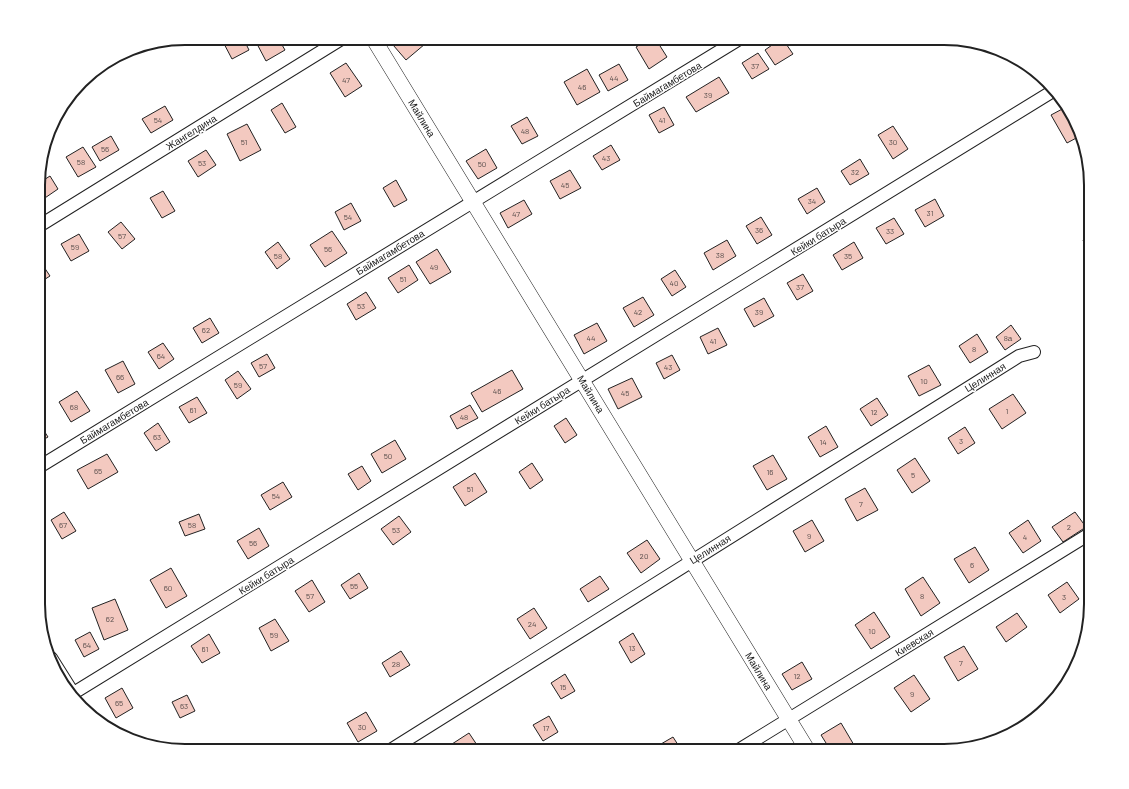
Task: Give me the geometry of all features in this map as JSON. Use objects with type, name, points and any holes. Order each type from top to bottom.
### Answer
[{"type":"street","name":"Жангелдина","points":[[45,222],[332,45]]},
{"type":"street","name":"Майлина","points":[[377,45],[804,744]]},
{"type":"street","name":"Баймагамбетова","points":[[45,463],[730,45]]},
{"type":"street","name":"Кейки батыра","points":[[76,691],[1049,93]]},
{"type":"street","name":"Целинная","points":[[400,744],[1019,356],[1034,352]]},
{"type":"street","name":"Киевская","points":[[748,744],[1084,537]]},
{"type":"building","points":[[225,45],[246,45],[249,50],[232,59]]},
{"type":"building","points":[[258,45],[282,45],[285,50],[266,61]]},
{"type":"building","points":[[393,45],[424,45],[406,60]]},
{"type":"building","points":[[639,45],[659,45],[667,57],[649,69],[636,47]]},
{"type":"building","points":[[772,45],[787,45],[793,54],[775,65],[765,50]]},
{"type":"building","points":[[758,53],[769,69],[752,79],[742,63]]},
{"type":"building","points":[[346,63],[362,86],[345,97],[330,73]]},
{"type":"building","points":[[619,64],[628,80],[608,91],[599,75]]},
{"type":"building","points":[[587,69],[600,92],[577,105],[564,82]]},
{"type":"building","points":[[719,77],[729,93],[696,112],[686,97]]},
{"type":"building","points":[[282,103],[296,127],[285,133],[271,110]]},
{"type":"building","points":[[165,106],[173,120],[151,133],[142,119]]},
{"type":"building","points":[[664,107],[674,125],[659,133],[649,115]]},
{"type":"building","points":[[1061,109],[1070,123],[1075,138],[1067,143],[1051,115]]},
{"type":"building","points":[[527,117],[538,136],[522,144],[511,126]]},
{"type":"building","points":[[247,124],[261,150],[240,161],[227,134]]},
{"type":"building","points":[[893,126],[908,149],[893,159],[878,135]]},
{"type":"building","points":[[111,136],[119,150],[100,161],[92,147]]},
{"type":"building","points":[[611,145],[620,160],[602,170],[593,156]]},
{"type":"building","points":[[83,147],[96,167],[78,177],[66,157]]},
{"type":"building","points":[[486,149],[497,168],[478,179],[466,161]]},
{"type":"building","points":[[206,150],[216,165],[198,177],[188,161]]},
{"type":"building","points":[[860,159],[869,174],[850,185],[841,171]]},
{"type":"building","points":[[570,170],[581,188],[560,199],[550,181]]},
{"type":"building","points":[[50,176],[58,189],[45,198],[45,185],[45,179]]},
{"type":"building","points":[[396,180],[407,200],[394,207],[383,188]]},
{"type":"building","points":[[817,188],[825,202],[807,214],[798,199]]},
{"type":"building","points":[[163,191],[175,211],[162,218],[150,198]]},
{"type":"building","points":[[935,199],[944,216],[925,227],[915,210]]},
{"type":"building","points":[[524,200],[532,214],[508,228],[500,213]]},
{"type":"building","points":[[351,203],[361,221],[344,230],[335,212]]},
{"type":"building","points":[[761,217],[772,235],[757,244],[746,226]]},
{"type":"building","points":[[894,218],[904,234],[886,244],[876,228]]},
{"type":"building","points":[[121,222],[135,239],[122,249],[108,232]]},
{"type":"building","points":[[332,231],[347,253],[325,267],[310,245]]},
{"type":"building","points":[[79,234],[89,251],[71,261],[61,244]]},
{"type":"building","points":[[727,240],[736,256],[713,270],[704,253]]},
{"type":"building","points":[[278,242],[290,259],[277,269],[265,252]]},
{"type":"building","points":[[854,242],[863,258],[842,270],[833,255]]},
{"type":"building","points":[[437,249],[451,272],[430,284],[416,262]]},
{"type":"building","points":[[409,265],[418,280],[398,293],[388,278]]},
{"type":"building","points":[[45,268],[50,276],[45,279]]},
{"type":"building","points":[[675,270],[686,287],[672,296],[661,279]]},
{"type":"building","points":[[803,274],[813,291],[797,300],[787,283]]},
{"type":"building","points":[[366,292],[376,308],[356,320],[347,304]]},
{"type":"building","points":[[643,297],[654,315],[634,327],[623,308]]},
{"type":"building","points":[[764,298],[774,316],[754,327],[744,309]]},
{"type":"building","points":[[210,318],[219,333],[202,343],[193,328]]},
{"type":"building","points":[[597,323],[607,341],[584,354],[574,335]]},
{"type":"building","points":[[1011,325],[1021,339],[1005,350],[996,337]]},
{"type":"building","points":[[718,328],[727,345],[708,354],[700,337]]},
{"type":"building","points":[[977,334],[988,352],[970,363],[959,346]]},
{"type":"building","points":[[163,343],[174,359],[159,369],[148,352]]},
{"type":"building","points":[[267,354],[275,368],[259,377],[251,363]]},
{"type":"building","points":[[672,355],[680,370],[664,379],[656,363]]},
{"type":"building","points":[[123,361],[135,384],[118,393],[105,370]]},
{"type":"building","points":[[929,365],[941,385],[919,396],[908,376]]},
{"type":"building","points":[[512,370],[523,389],[482,412],[471,393]]},
{"type":"building","points":[[238,371],[251,389],[237,399],[225,380]]},
{"type":"building","points":[[632,378],[642,397],[618,409],[608,389]]},
{"type":"building","points":[[77,391],[90,411],[71,422],[59,402]]},
{"type":"building","points":[[1013,394],[1026,413],[1002,429],[989,409]]},
{"type":"building","points":[[197,397],[207,413],[189,423],[179,407]]},
{"type":"building","points":[[877,398],[888,415],[871,426],[860,409]]},
{"type":"building","points":[[470,405],[478,418],[457,429],[450,416]]},
{"type":"building","points":[[566,418],[577,435],[565,443],[554,426]]},
{"type":"building","points":[[158,423],[170,442],[156,451],[144,433]]},
{"type":"building","points":[[826,426],[838,447],[820,457],[808,437]]},
{"type":"building","points":[[965,427],[975,443],[958,454],[948,438]]},
{"type":"building","points":[[395,440],[406,459],[382,473],[371,454]]},
{"type":"building","points":[[107,454],[118,472],[88,489],[77,470]]},
{"type":"building","points":[[773,455],[787,479],[767,490],[753,466]]},
{"type":"building","points":[[915,458],[930,481],[912,493],[897,470]]},
{"type":"building","points":[[532,463],[543,480],[530,489],[519,472]]},
{"type":"building","points":[[362,466],[371,481],[358,490],[348,474]]},
{"type":"building","points":[[475,473],[487,492],[465,506],[453,487]]},
{"type":"building","points":[[283,482],[292,497],[270,510],[261,495]]},
{"type":"building","points":[[865,488],[878,510],[857,521],[845,499]]},
{"type":"building","points":[[64,512],[76,531],[62,539],[51,520]]},
{"type":"building","points":[[1075,512],[1084,524],[1084,528],[1063,542],[1052,527]]},
{"type":"building","points":[[199,514],[205,529],[185,536],[179,522]]},
{"type":"building","points":[[399,516],[411,532],[393,545],[381,529]]},
{"type":"building","points":[[812,520],[824,541],[805,552],[793,531]]},
{"type":"building","points":[[1028,520],[1041,541],[1023,553],[1009,533]]},
{"type":"building","points":[[259,528],[269,546],[248,559],[237,541]]},
{"type":"building","points":[[647,540],[660,559],[641,573],[627,553]]},
{"type":"building","points":[[975,547],[989,570],[969,583],[954,559]]},
{"type":"building","points":[[171,568],[187,596],[166,608],[150,580]]},
{"type":"building","points":[[359,573],[368,588],[350,599],[341,585]]},
{"type":"building","points":[[600,576],[609,589],[588,602],[580,589]]},
{"type":"building","points":[[923,577],[940,603],[921,616],[905,589]]},
{"type":"building","points":[[312,580],[325,602],[309,612],[295,591]]},
{"type":"building","points":[[1067,582],[1079,599],[1060,613],[1048,595]]},
{"type":"building","points":[[115,599],[128,630],[104,640],[92,608]]},
{"type":"building","points":[[534,608],[547,628],[530,639],[517,619]]},
{"type":"building","points":[[874,612],[890,637],[871,649],[855,625]]},
{"type":"building","points":[[1017,613],[1027,627],[1006,642],[996,627]]},
{"type":"building","points":[[275,619],[289,641],[271,651],[259,628]]},
{"type":"building","points":[[90,632],[99,649],[84,657],[75,640]]},
{"type":"building","points":[[633,633],[645,654],[631,663],[619,642]]},
{"type":"building","points":[[209,634],[220,653],[202,663],[191,646]]},
{"type":"building","points":[[964,646],[978,669],[958,681],[944,657]]},
{"type":"building","points":[[401,651],[410,665],[390,677],[382,663]]},
{"type":"building","points":[[802,662],[812,679],[792,690],[782,674]]},
{"type":"building","points":[[565,674],[575,691],[561,699],[551,683]]},
{"type":"building","points":[[914,675],[930,699],[911,712],[894,688]]},
{"type":"building","points":[[122,688],[133,708],[116,718],[105,698]]},
{"type":"building","points":[[187,695],[195,711],[180,718],[172,702]]},
{"type":"building","points":[[366,712],[377,731],[358,742],[347,723]]},
{"type":"building","points":[[549,716],[558,732],[543,741],[533,725]]},
{"type":"building","points":[[841,723],[853,744],[827,744],[821,735]]},
{"type":"building","points":[[469,733],[476,744],[452,744]]},
{"type":"building","points":[[673,737],[678,744],[661,744]]}]
